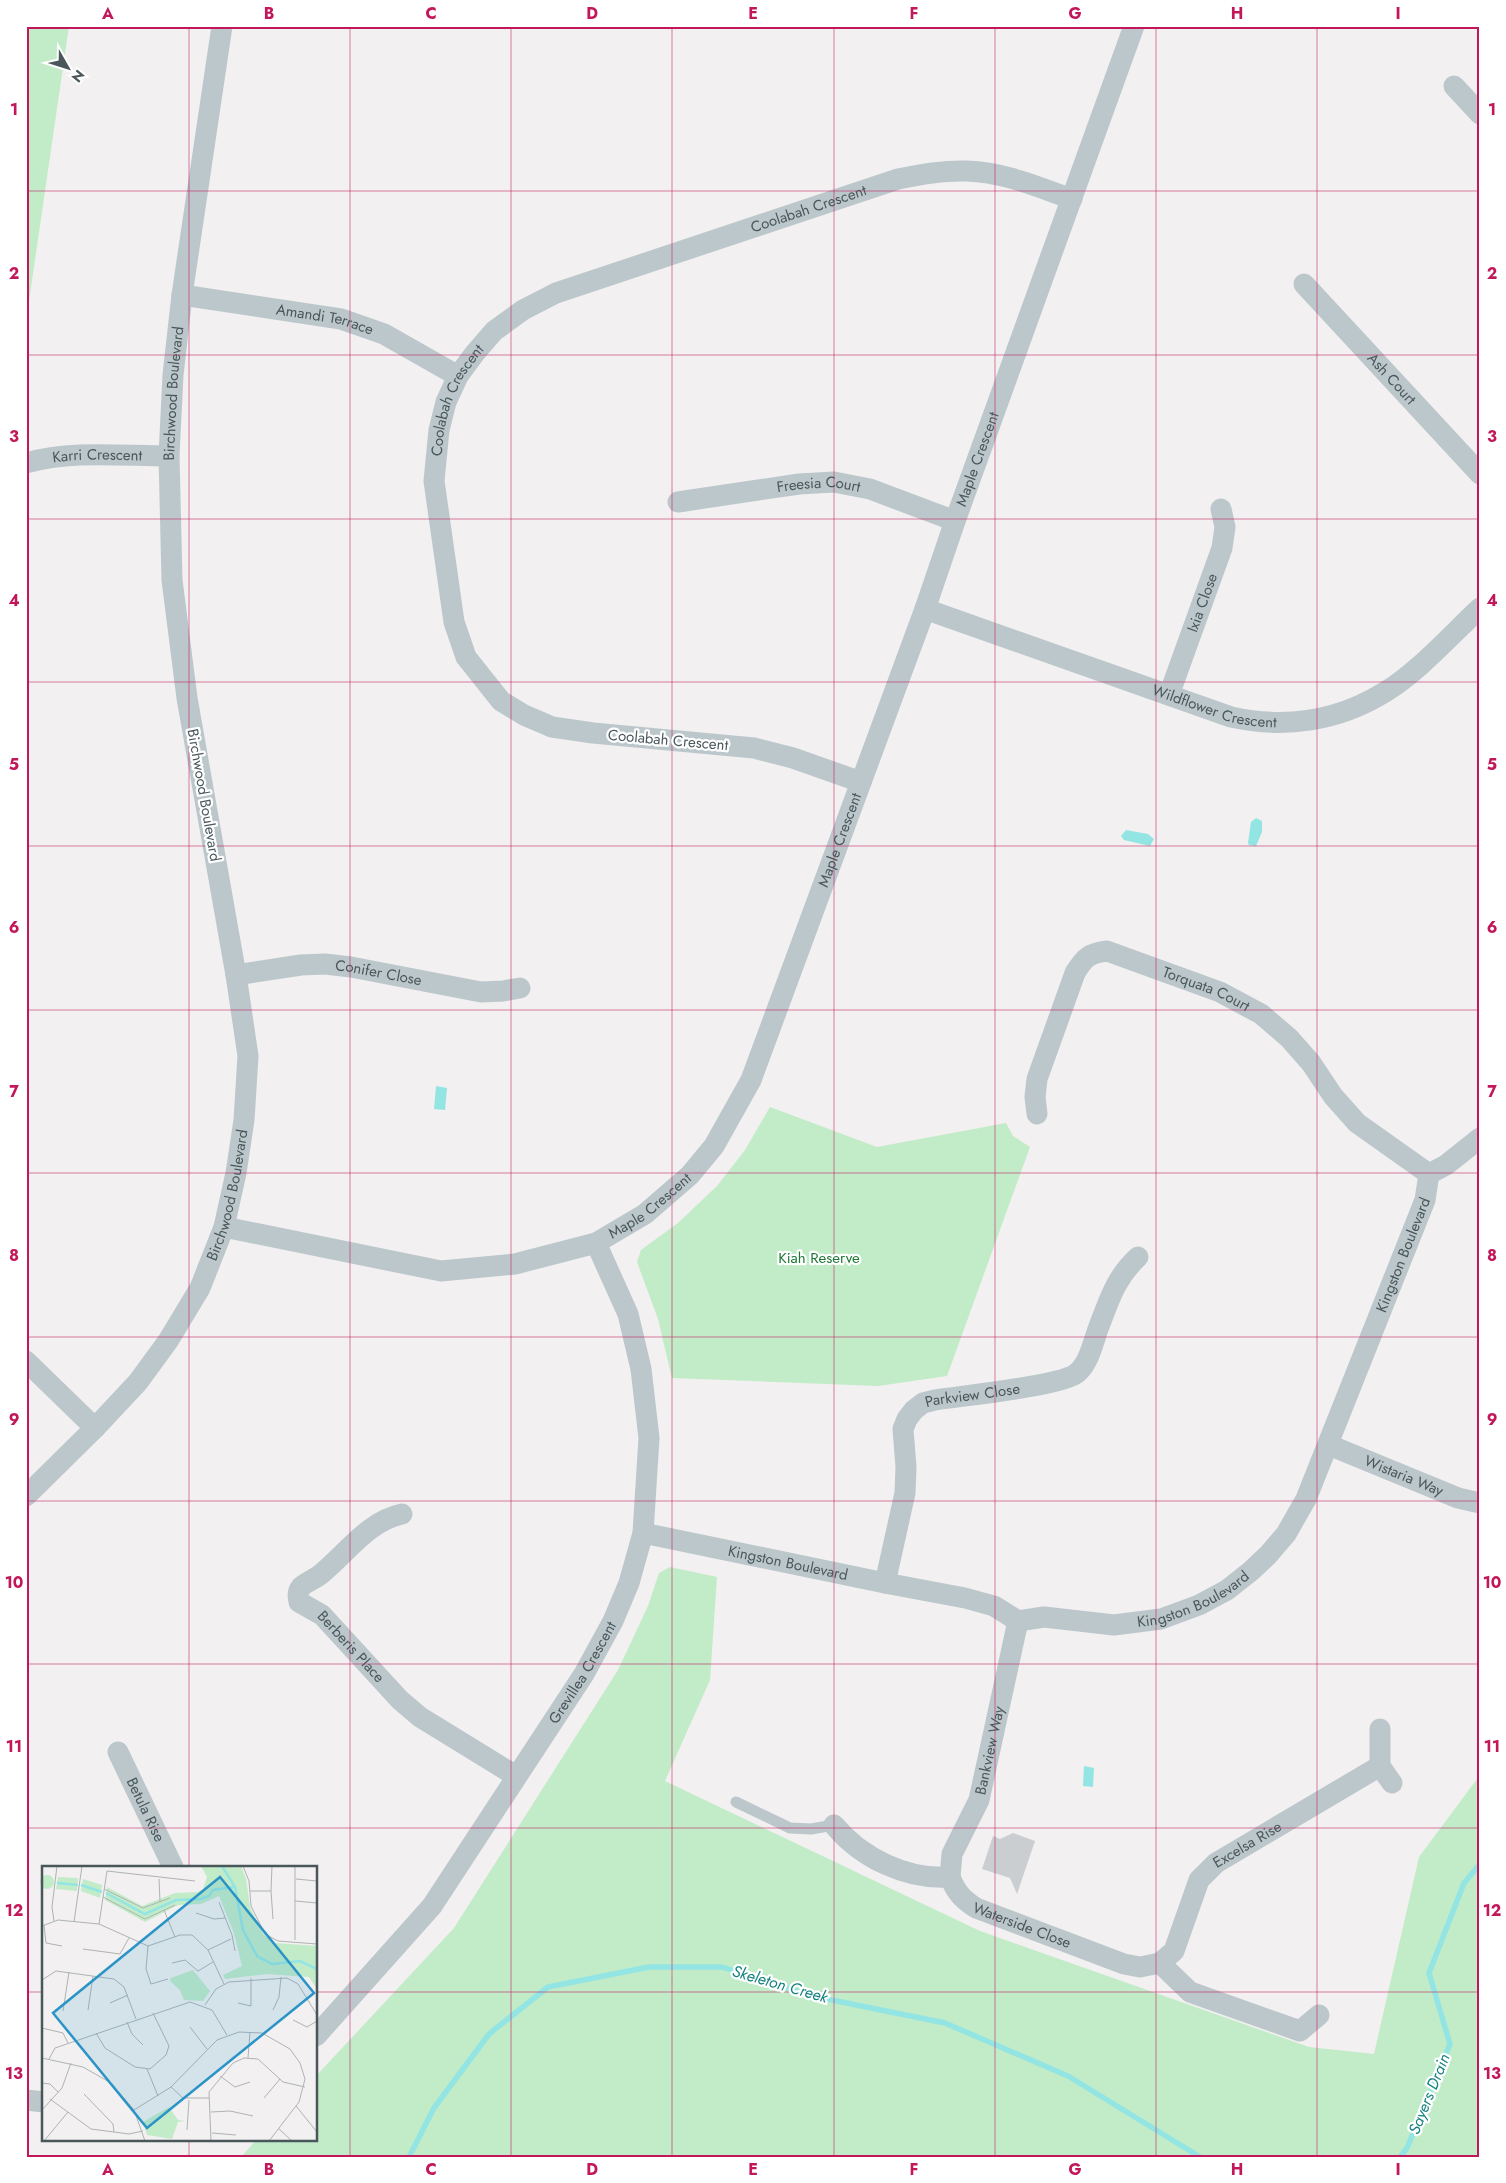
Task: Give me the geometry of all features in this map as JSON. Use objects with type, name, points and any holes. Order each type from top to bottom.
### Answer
[{"type":"street","name":"Birchwood Boulevard","points":[[26,1496],[95,1428],[138,1382],[168,1341],[200,1288],[224,1227],[236,1173],[244,1120],[248,1056],[236,975],[187,698],[172,580],[169,456],[173,374],[182,295],[222,26]]},
{"type":"street","name":"Maple Crescent","points":[[224,1227],[441,1272],[515,1264],[596,1243],[646,1214],[690,1175],[714,1146],[751,1080],[925,609],[1134,26]]},
{"type":"street","points":[[1454,86],[1480,114]]},
{"type":"street","name":"Coolabah Crescent","points":[[861,782],[793,758],[754,748],[593,733],[552,727],[524,715],[501,701],[466,657],[454,622],[434,481],[439,430],[446,402],[458,376],[494,331],[523,310],[556,293],[898,179],[933,172],[968,171],[1007,177],[1072,199]]},
{"type":"street","name":"Ash Court","points":[[1304,284],[1480,474]]},
{"type":"street","name":"Amandi Terrace","points":[[182,295],[341,319],[384,334],[458,376]]},
{"type":"street","name":"Karri Crescent","points":[[26,463],[45,458],[71,455],[169,456]]},
{"type":"street","name":"Freesia Court","points":[[678,502],[799,484],[834,482],[870,489],[955,521]]},
{"type":"street","name":"Ixia Close","points":[[1169,695],[1222,548],[1225,527],[1221,509]]},
{"type":"street","name":"Wildflower Crescent","points":[[925,609],[1231,717],[1256,723],[1286,723],[1332,716],[1358,706],[1386,691],[1410,674],[1480,608]]},
{"type":"street","name":"Torquata Court","points":[[1037,1114],[1035,1097],[1037,1080],[1075,974],[1082,962],[1094,952],[1107,951],[1220,992],[1261,1014],[1289,1038],[1311,1063],[1333,1096],[1357,1123],[1429,1174]]},
{"type":"street","name":"Conifer Close","points":[[236,975],[301,964],[325,964],[351,967],[481,992],[503,992],[520,988]]},
{"type":"street","points":[[1429,1174],[1446,1165],[1480,1138]]},
{"type":"street","name":"Kingston Boulevard","points":[[643,1533],[885,1584],[965,1598],[994,1606],[1018,1621],[1044,1617],[1114,1625],[1161,1619],[1199,1605],[1227,1590],[1251,1572],[1286,1534],[1306,1499],[1425,1200],[1429,1174]]},
{"type":"street","name":"Grevillea Crescent","points":[[318,2030],[323,2014],[432,1906],[584,1674],[613,1621],[629,1583],[643,1533],[649,1438],[641,1369],[628,1314],[596,1243]]},
{"type":"street","name":"Parkview Close","points":[[885,1584],[905,1492],[906,1466],[903,1429],[910,1414],[923,1403],[935,1400],[1056,1382],[1076,1375],[1086,1361],[1115,1284],[1138,1257]]},
{"type":"street","points":[[26,1361],[95,1428]]},
{"type":"street","name":"Wistaria Way","points":[[1328,1445],[1458,1498],[1480,1503]]},
{"type":"street","name":"Berberis Place","points":[[402,1514],[389,1517],[374,1526],[320,1575],[301,1588],[297,1595],[299,1602],[322,1615],[400,1700],[420,1716],[516,1776]]},
{"type":"street","name":"Bankview Way","points":[[950,1876],[952,1854],[979,1800],[1018,1621]]},
{"type":"street","name":"Excelsa Rise","points":[[1160,1963],[1174,1951],[1199,1880],[1216,1862],[1386,1774],[1380,1728]]},
{"type":"street","name":"Betula Rise","points":[[118,1752],[173,1866]]},
{"type":"street","points":[[834,1825],[845,1838],[862,1851],[905,1873],[932,1878],[950,1876]]},
{"type":"street","name":"Waterside Close","points":[[950,1876],[955,1890],[962,1899],[976,1908],[1124,1964],[1140,1967],[1160,1963]]},
{"type":"street","points":[[1160,1963],[1190,1992],[1300,2031],[1319,2015]]},
{"type":"street","points":[[26,2100],[42,2102]]},
{"type":"lane","points":[[736,1802],[790,1828],[811,1829],[834,1825]]},
{"type":"green space","points":[[26,26],[69,26],[28,308],[26,308]]},
{"type":"green space","name":"Kiah Reserve","points":[[770,1107],[877,1147],[1006,1123],[1013,1136],[1030,1147],[947,1376],[878,1386],[672,1378],[658,1319],[637,1262],[641,1250],[678,1223],[717,1186],[745,1150]]},
{"type":"green space","points":[[670,1567],[717,1577],[710,1680],[665,1781],[980,1931],[1309,2047],[1374,2054],[1419,1857],[1480,1775],[1480,2157],[241,2157],[256,2140],[318,2140],[318,2074],[454,1928],[618,1670],[648,1606],[659,1573]]},
{"type":"water","points":[[1256,818],[1262,821],[1262,832],[1256,846],[1249,845],[1248,843],[1251,822]]},
{"type":"water","points":[[1126,830],[1148,834],[1154,839],[1150,846],[1124,840],[1121,836]]},
{"type":"water","points":[[436,1086],[447,1088],[445,1110],[434,1109]]},
{"type":"water","points":[[1084,1766],[1094,1768],[1093,1787],[1083,1786]]},
{"type":"building","points":[[1013,1833],[1035,1841],[1017,1894],[1010,1878],[982,1869],[993,1836],[1000,1839]]},
{"type":"waterway","name":"Sayers Drain","points":[[1400,2157],[1407,2148],[1450,2044],[1429,1973],[1464,1883],[1480,1864]]},
{"type":"waterway","name":"Skeleton Creek","points":[[409,2157],[434,2108],[489,2034],[548,1987],[649,1967],[722,1967],[812,1996],[945,2023],[1068,2076],[1200,2157]]}]
